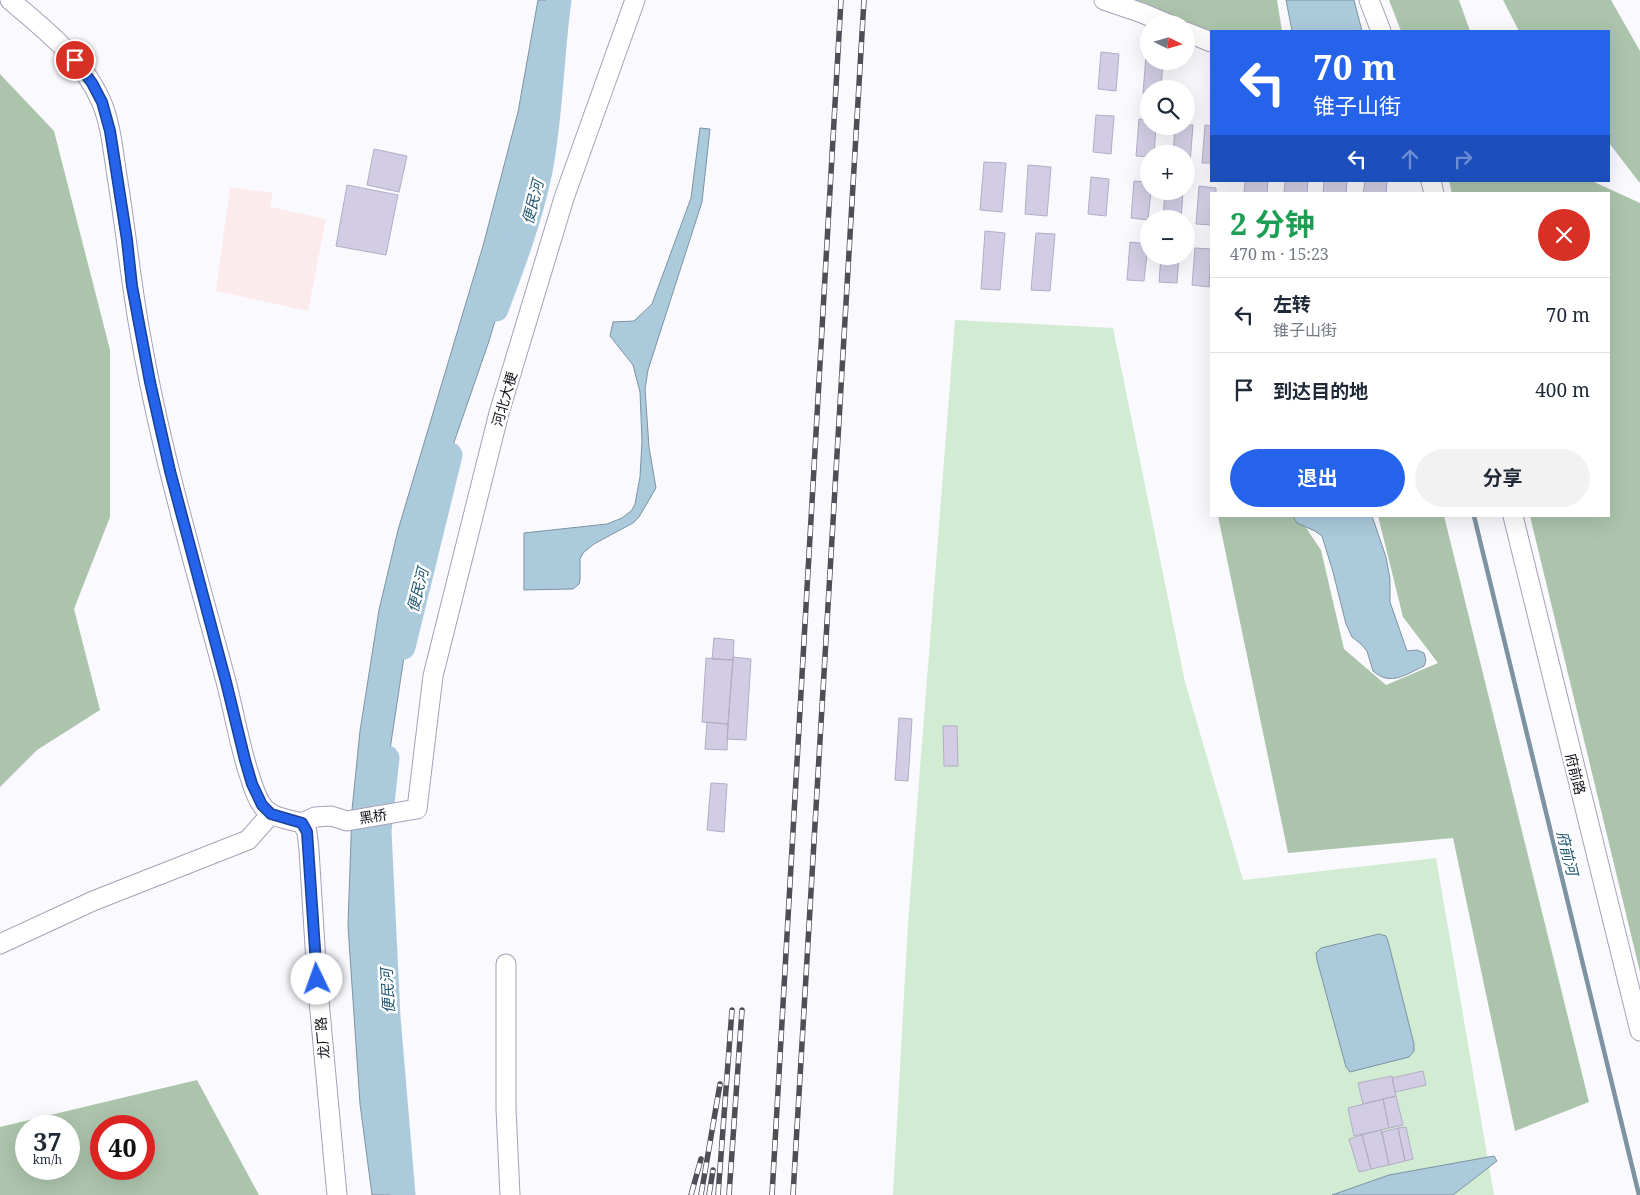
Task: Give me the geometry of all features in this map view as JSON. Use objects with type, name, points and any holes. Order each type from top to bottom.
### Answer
[{"type":"street","points":[[10,0],[75,60],[92,83],[102,102],[110,131],[141,339],[170,471],[245,760],[252,784],[262,805],[271,814],[302,823]]},
{"type":"street","name":"河北大梗","points":[[408,811],[433,676],[499,413],[564,198],[635,0]]},
{"type":"street","points":[[1104,0],[1144,15]]},
{"type":"street","points":[[1369,0],[1381,30]]},
{"type":"street","points":[[1195,36],[1210,42]]},
{"type":"street","name":"府前路","points":[[1513,517],[1640,1031]]},
{"type":"street","name":"黑桥","points":[[302,823],[316,817],[332,816],[348,821],[408,811]]},
{"type":"street","points":[[0,944],[93,901],[248,840],[271,814]]},
{"type":"street","name":"龙厂路","points":[[302,823],[307,832],[309,850],[317,979],[337,1195]]},
{"type":"street","points":[[506,964],[506,1109],[510,1195]]},
{"type":"shaded area","points":[[230,187],[273,193],[270,207],[326,219],[308,311],[216,291]]},
{"type":"green space","points":[[1119,0],[1277,0],[1282,30],[1210,30],[1210,34],[1195,28],[1195,15],[1160,15]]},
{"type":"green space","points":[[1389,0],[1459,0],[1470,30],[1401,30]]},
{"type":"green space","points":[[1503,0],[1611,0],[1640,51],[1640,182],[1610,144],[1610,30],[1518,30]]},
{"type":"green space","points":[[0,74],[54,131],[110,350],[110,517],[74,609],[100,710],[37,750],[0,787]]},
{"type":"green space","points":[[1449,182],[1594,182],[1640,203],[1640,972],[1530,517],[1610,517],[1610,192],[1452,192]]},
{"type":"green space","points":[[955,320],[1113,328],[1185,682],[1243,880],[1436,858],[1494,1195],[893,1195],[908,923]]},
{"type":"green space","points":[[1218,517],[1299,517],[1321,550],[1344,649],[1386,685],[1438,663],[1403,617],[1378,517],[1444,517],[1589,1102],[1515,1131],[1453,838],[1288,853]]},
{"type":"green space","points":[[197,1080],[259,1195],[0,1195],[0,1127],[15,1123],[15,1180],[80,1180],[80,1115],[50,1115]]},
{"type":"water","points":[[538,0],[567,0],[552,95],[536,171],[506,284],[489,341],[451,451],[425,549],[410,617],[381,809],[376,856],[381,1002],[400,1195],[372,1195],[360,1104],[348,926],[352,810],[360,731],[379,610],[398,530],[483,246],[518,112]]},
{"type":"water","points":[[1286,0],[1354,0],[1362,30],[1292,30]]},
{"type":"water","points":[[700,128],[710,129],[702,202],[648,370],[645,389],[649,447],[656,488],[639,517],[633,523],[594,544],[583,553],[580,559],[579,584],[573,589],[524,590],[524,533],[607,524],[622,518],[632,510],[635,504],[640,477],[642,441],[640,392],[633,365],[610,336],[613,322],[634,321],[652,304],[691,198]]},
{"type":"water","points":[[1294,517],[1372,517],[1386,557],[1390,579],[1390,602],[1407,651],[1417,650],[1424,653],[1426,660],[1424,666],[1392,679],[1380,676],[1373,671],[1367,651],[1352,637],[1346,624],[1322,536],[1297,523]]},
{"type":"water","points":[[1379,934],[1386,936],[1388,941],[1414,1044],[1414,1051],[1409,1057],[1350,1072],[1346,1067],[1316,953],[1321,948]]},
{"type":"water","points":[[1494,1156],[1497,1161],[1453,1195],[1332,1195],[1389,1175]]},
{"type":"building","points":[[1101,52],[1119,54],[1116,91],[1098,89]]},
{"type":"building","points":[[1145,70],[1162,70],[1162,80],[1144,80]]},
{"type":"building","points":[[1096,115],[1114,116],[1111,154],[1093,152]]},
{"type":"building","points":[[1139,119],[1140,135],[1155,135],[1155,145],[1140,145],[1140,156],[1136,156]]},
{"type":"building","points":[[1205,125],[1210,126],[1210,163],[1202,163]]},
{"type":"building","points":[[1174,135],[1192,135],[1191,145],[1174,145]]},
{"type":"building","points":[[374,149],[407,156],[399,192],[367,185]]},
{"type":"building","points":[[984,162],[1006,163],[1002,212],[980,210]]},
{"type":"building","points":[[1028,165],[1051,167],[1047,216],[1025,214]]},
{"type":"building","points":[[1091,177],[1109,179],[1106,216],[1088,214]]},
{"type":"building","points":[[1134,181],[1140,181],[1140,200],[1150,200],[1149,210],[1140,210],[1140,219],[1131,218]]},
{"type":"building","points":[[1245,182],[1268,182],[1267,192],[1244,192]]},
{"type":"building","points":[[1285,182],[1308,182],[1307,192],[1284,192]]},
{"type":"building","points":[[1324,182],[1347,182],[1346,192],[1323,192]]},
{"type":"building","points":[[1365,182],[1387,182],[1386,192],[1363,192]]},
{"type":"building","points":[[347,185],[398,195],[386,255],[336,246]]},
{"type":"building","points":[[1199,186],[1216,188],[1216,192],[1210,192],[1210,225],[1196,224]]},
{"type":"building","points":[[1164,200],[1182,200],[1182,210],[1164,210]]},
{"type":"building","points":[[985,231],[1005,233],[1000,290],[981,289]]},
{"type":"building","points":[[1036,233],[1055,234],[1050,291],[1031,290]]},
{"type":"building","points":[[1130,242],[1140,243],[1140,265],[1146,265],[1144,281],[1127,280]]},
{"type":"building","points":[[1195,248],[1210,249],[1209,287],[1192,285]]},
{"type":"building","points":[[1160,265],[1178,265],[1177,283],[1159,282]]},
{"type":"building","points":[[714,638],[734,640],[733,660],[712,659]]},
{"type":"building","points":[[733,657],[751,659],[746,740],[727,739]]},
{"type":"building","points":[[706,658],[733,660],[728,724],[702,722]]},
{"type":"building","points":[[899,718],[912,719],[908,781],[895,780]]},
{"type":"building","points":[[707,722],[728,724],[727,750],[705,749]]},
{"type":"building","points":[[943,726],[957,726],[958,766],[944,766]]},
{"type":"building","points":[[711,783],[727,784],[724,832],[707,830]]},
{"type":"building","points":[[1423,1071],[1426,1085],[1395,1092],[1392,1078]]},
{"type":"building","points":[[1392,1076],[1396,1096],[1363,1104],[1358,1083]]},
{"type":"building","points":[[1396,1096],[1403,1125],[1389,1128],[1383,1099]]},
{"type":"building","points":[[1383,1099],[1389,1128],[1354,1136],[1348,1108]]},
{"type":"building","points":[[1406,1127],[1413,1159],[1405,1161],[1398,1128]]},
{"type":"building","points":[[1398,1128],[1405,1161],[1389,1165],[1382,1132]]},
{"type":"building","points":[[1381,1130],[1389,1165],[1371,1169],[1362,1135]]},
{"type":"building","points":[[1362,1135],[1371,1169],[1359,1172],[1349,1139]]},
{"type":"waterway","name":"便民河","points":[[496,309],[526,224],[540,171],[544,150],[559,0]]},
{"type":"waterway","name":"便民河","points":[[403,647],[450,455]]},
{"type":"waterway","name":"府前河","points":[[1474,517],[1639,1195]]},
{"type":"waterway","name":"便民河","points":[[387,758],[379,831],[388,1017],[403,1195]]},
{"type":"railway","points":[[772,1195],[841,0]]},
{"type":"railway","points":[[793,1195],[864,0]]},
{"type":"railway","points":[[718,1195],[732,1010]]},
{"type":"railway","points":[[729,1195],[742,1010]]},
{"type":"railway","points":[[701,1195],[720,1084]]},
{"type":"railway","points":[[691,1195],[701,1159]]},
{"type":"railway","points":[[709,1195],[713,1170]]},
{"type":"route","points":[[75,60],[92,83],[102,102],[110,131],[127,240],[132,286],[150,382],[170,471],[248,772],[262,805],[271,814],[302,823],[307,832],[317,979]]}]
